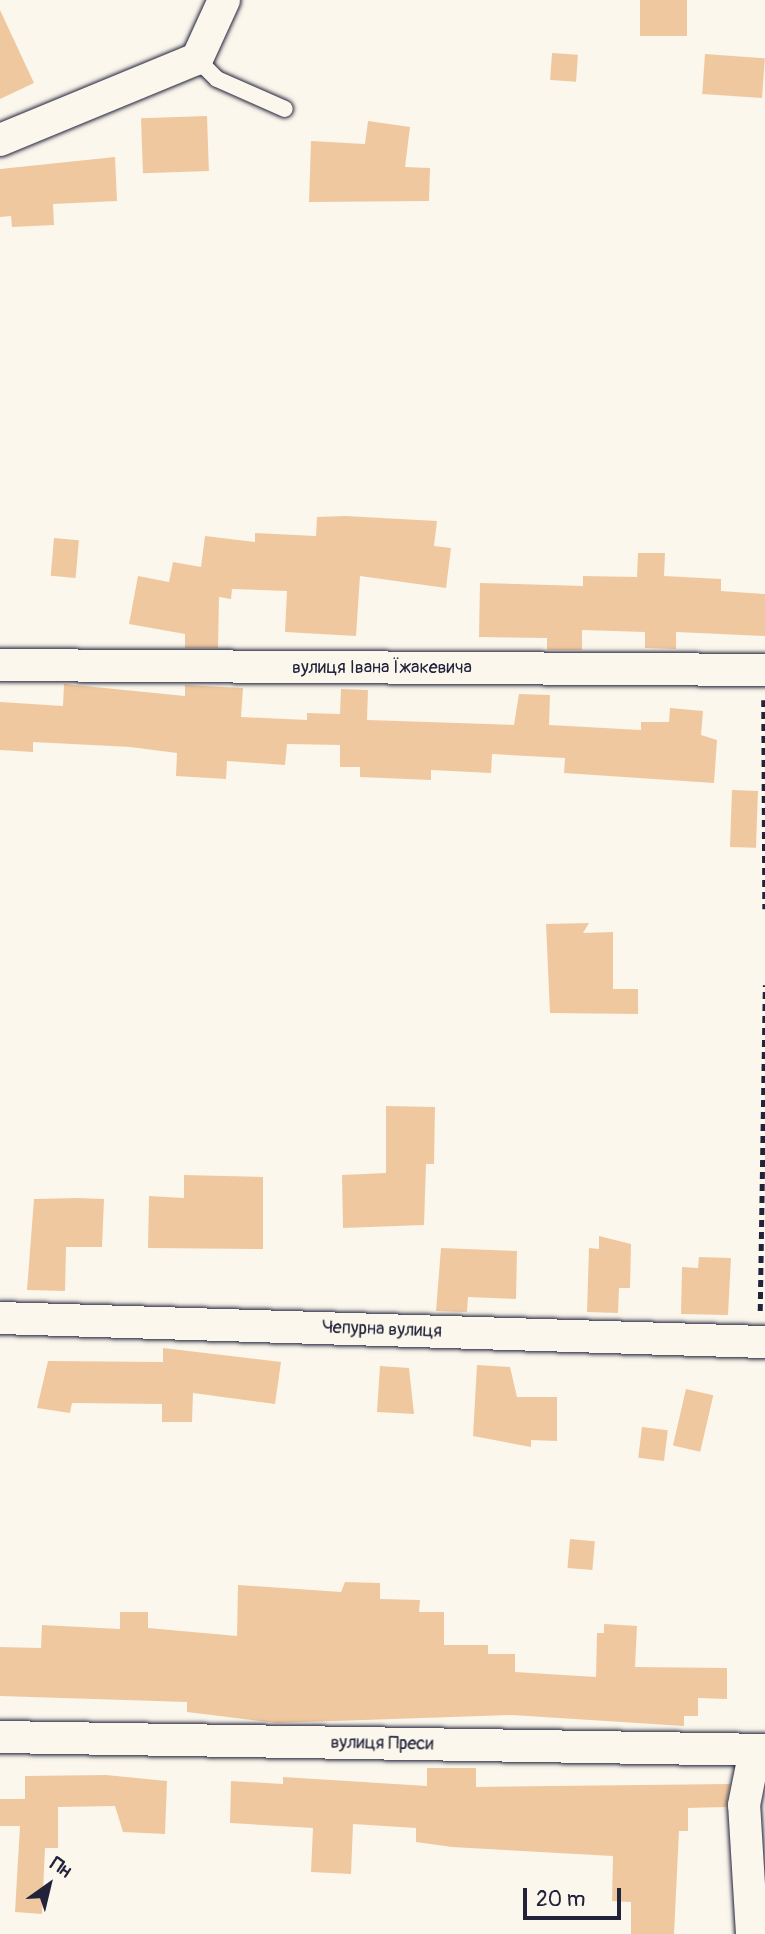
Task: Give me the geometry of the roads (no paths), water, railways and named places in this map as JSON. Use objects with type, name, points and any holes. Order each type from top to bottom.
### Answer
[{"type":"street","points":[[0,140],[197,59],[224,0]]},
{"type":"street","name":"вулиця Івана Їжакевича","points":[[0,666],[765,670]]},
{"type":"street","name":"Чепурна вулиця","points":[[0,1318],[763,1342]]},
{"type":"street","name":"вулиця Преси","points":[[0,1737],[760,1750]]},
{"type":"street","points":[[752,1934],[744,1805],[760,1750]]},
{"type":"lane","points":[[197,59],[217,79],[285,109]]}]
